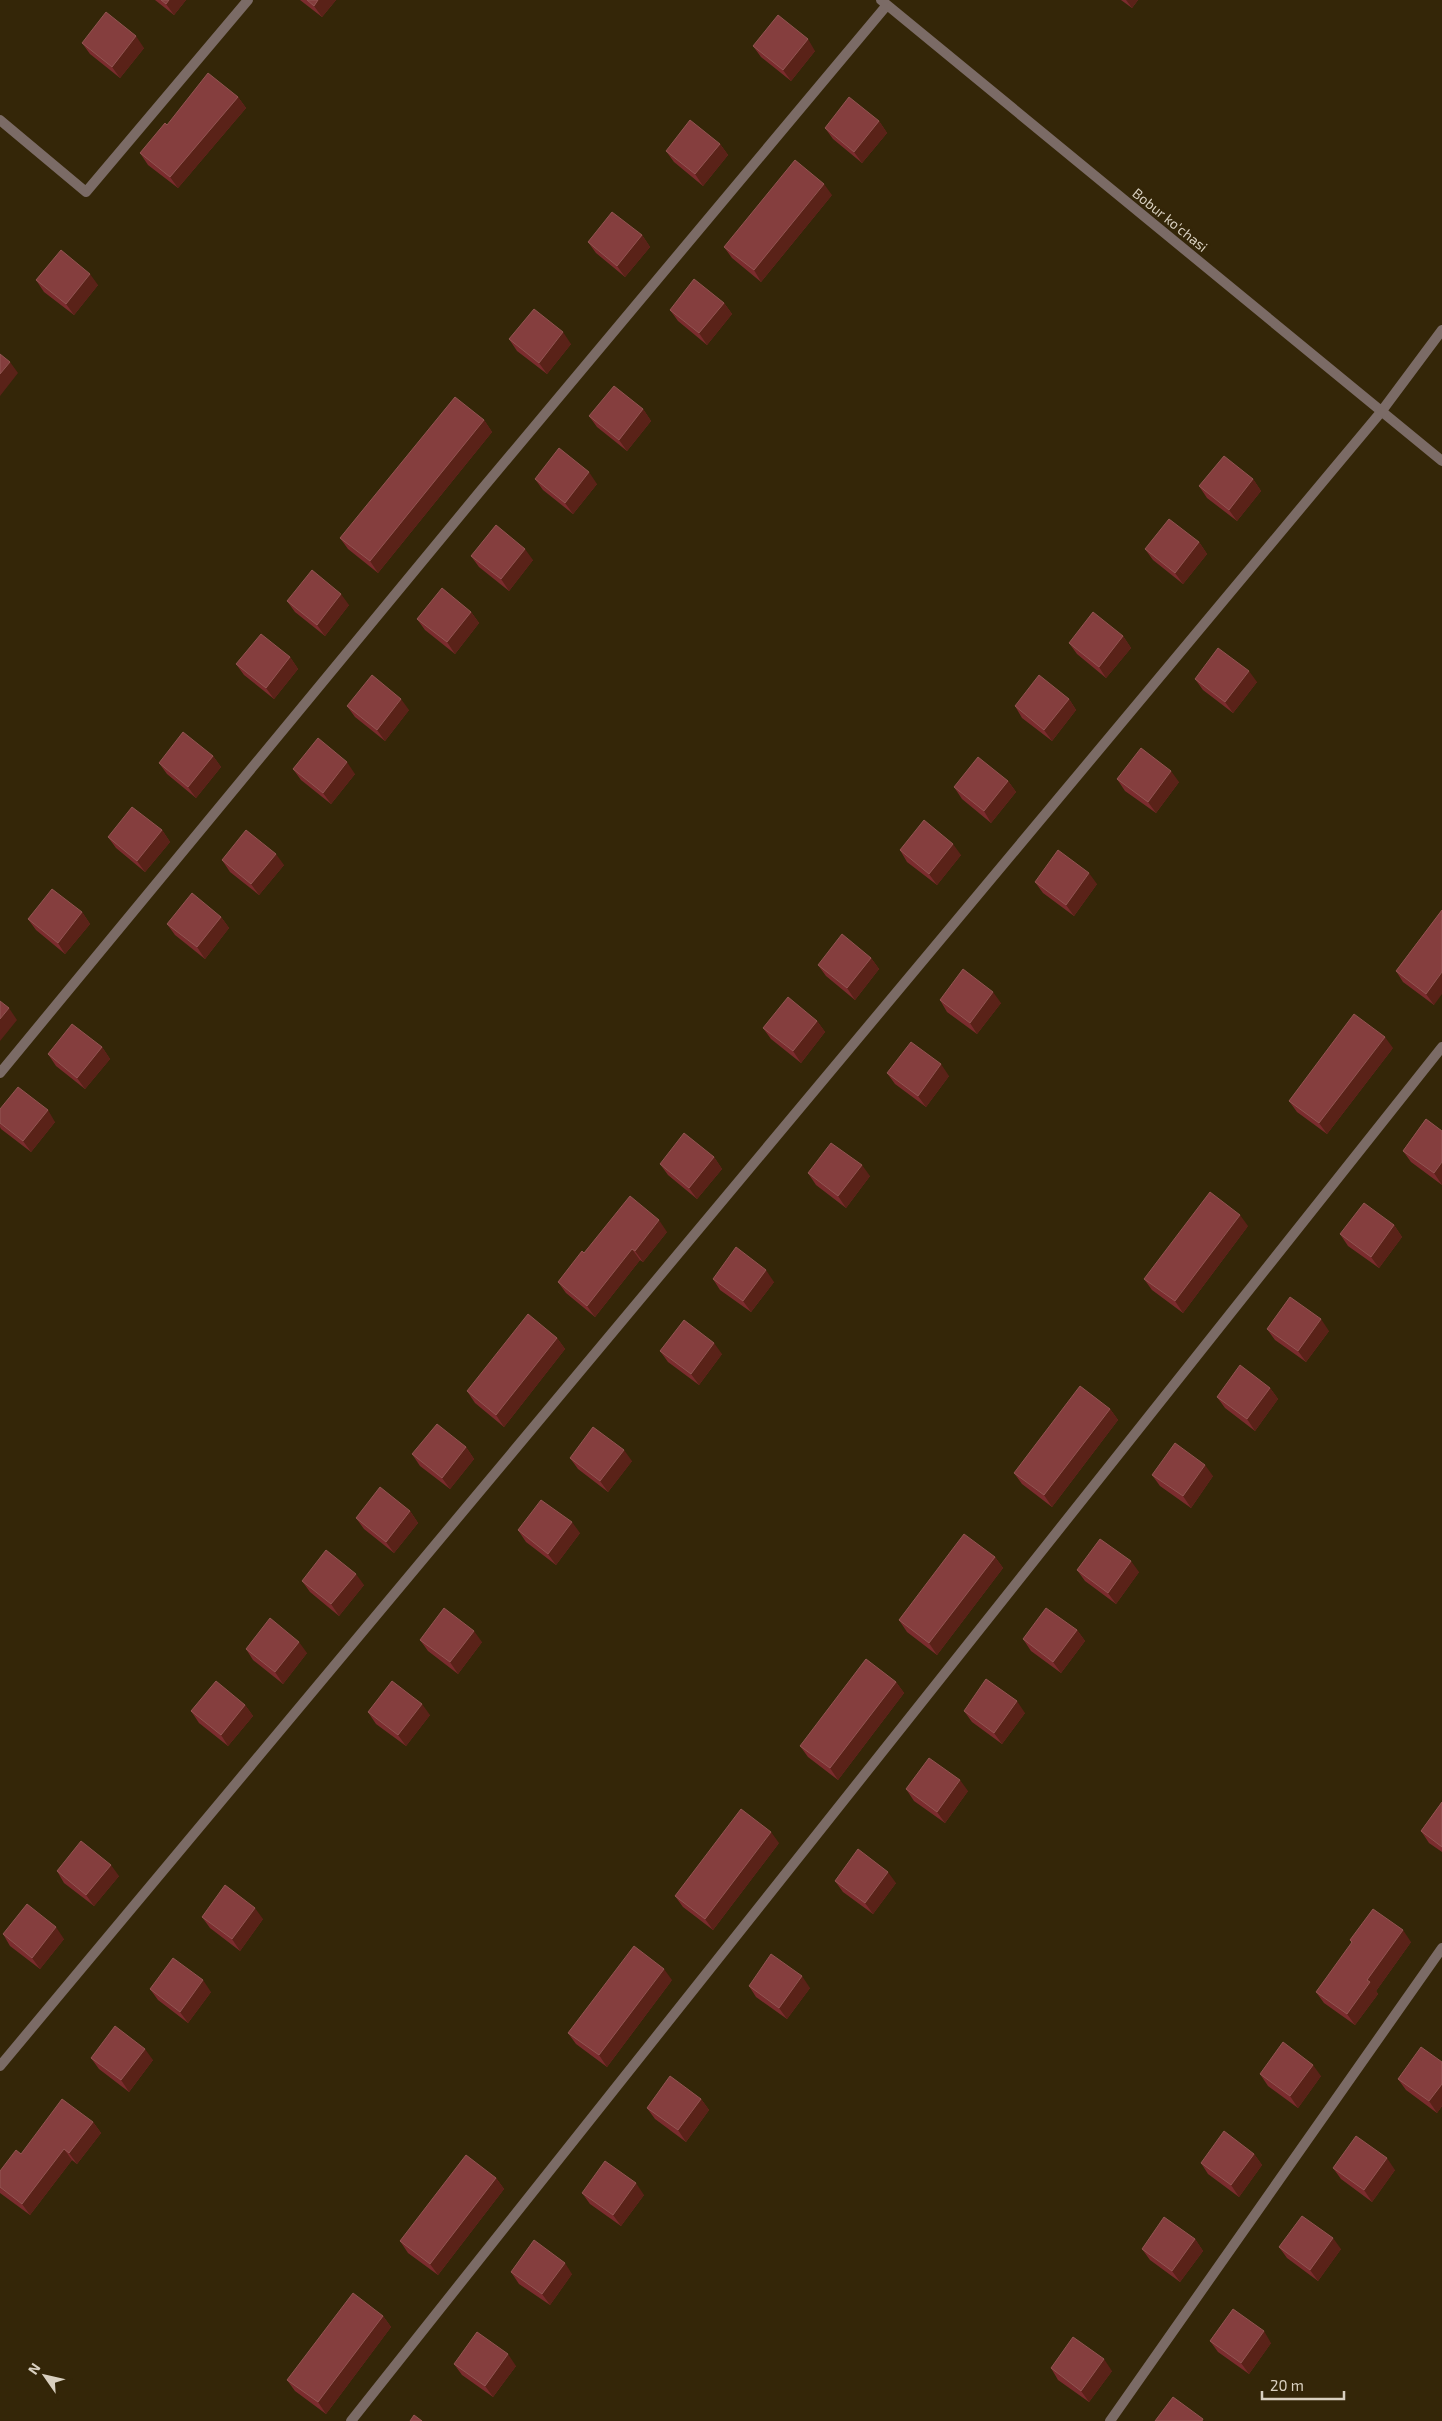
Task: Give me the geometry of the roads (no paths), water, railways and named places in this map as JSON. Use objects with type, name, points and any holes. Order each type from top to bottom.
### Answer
[{"type":"street","points":[[0,120],[86,192],[248,0]]},
{"type":"street","points":[[0,1073],[884,2]]},
{"type":"street","name":"Bobur ko'chasi","points":[[884,2],[1442,462]]},
{"type":"street","points":[[0,2066],[1381,412],[1442,330]]},
{"type":"street","points":[[351,2421],[1442,1047]]},
{"type":"street","points":[[1110,2421],[1442,1948]]}]
